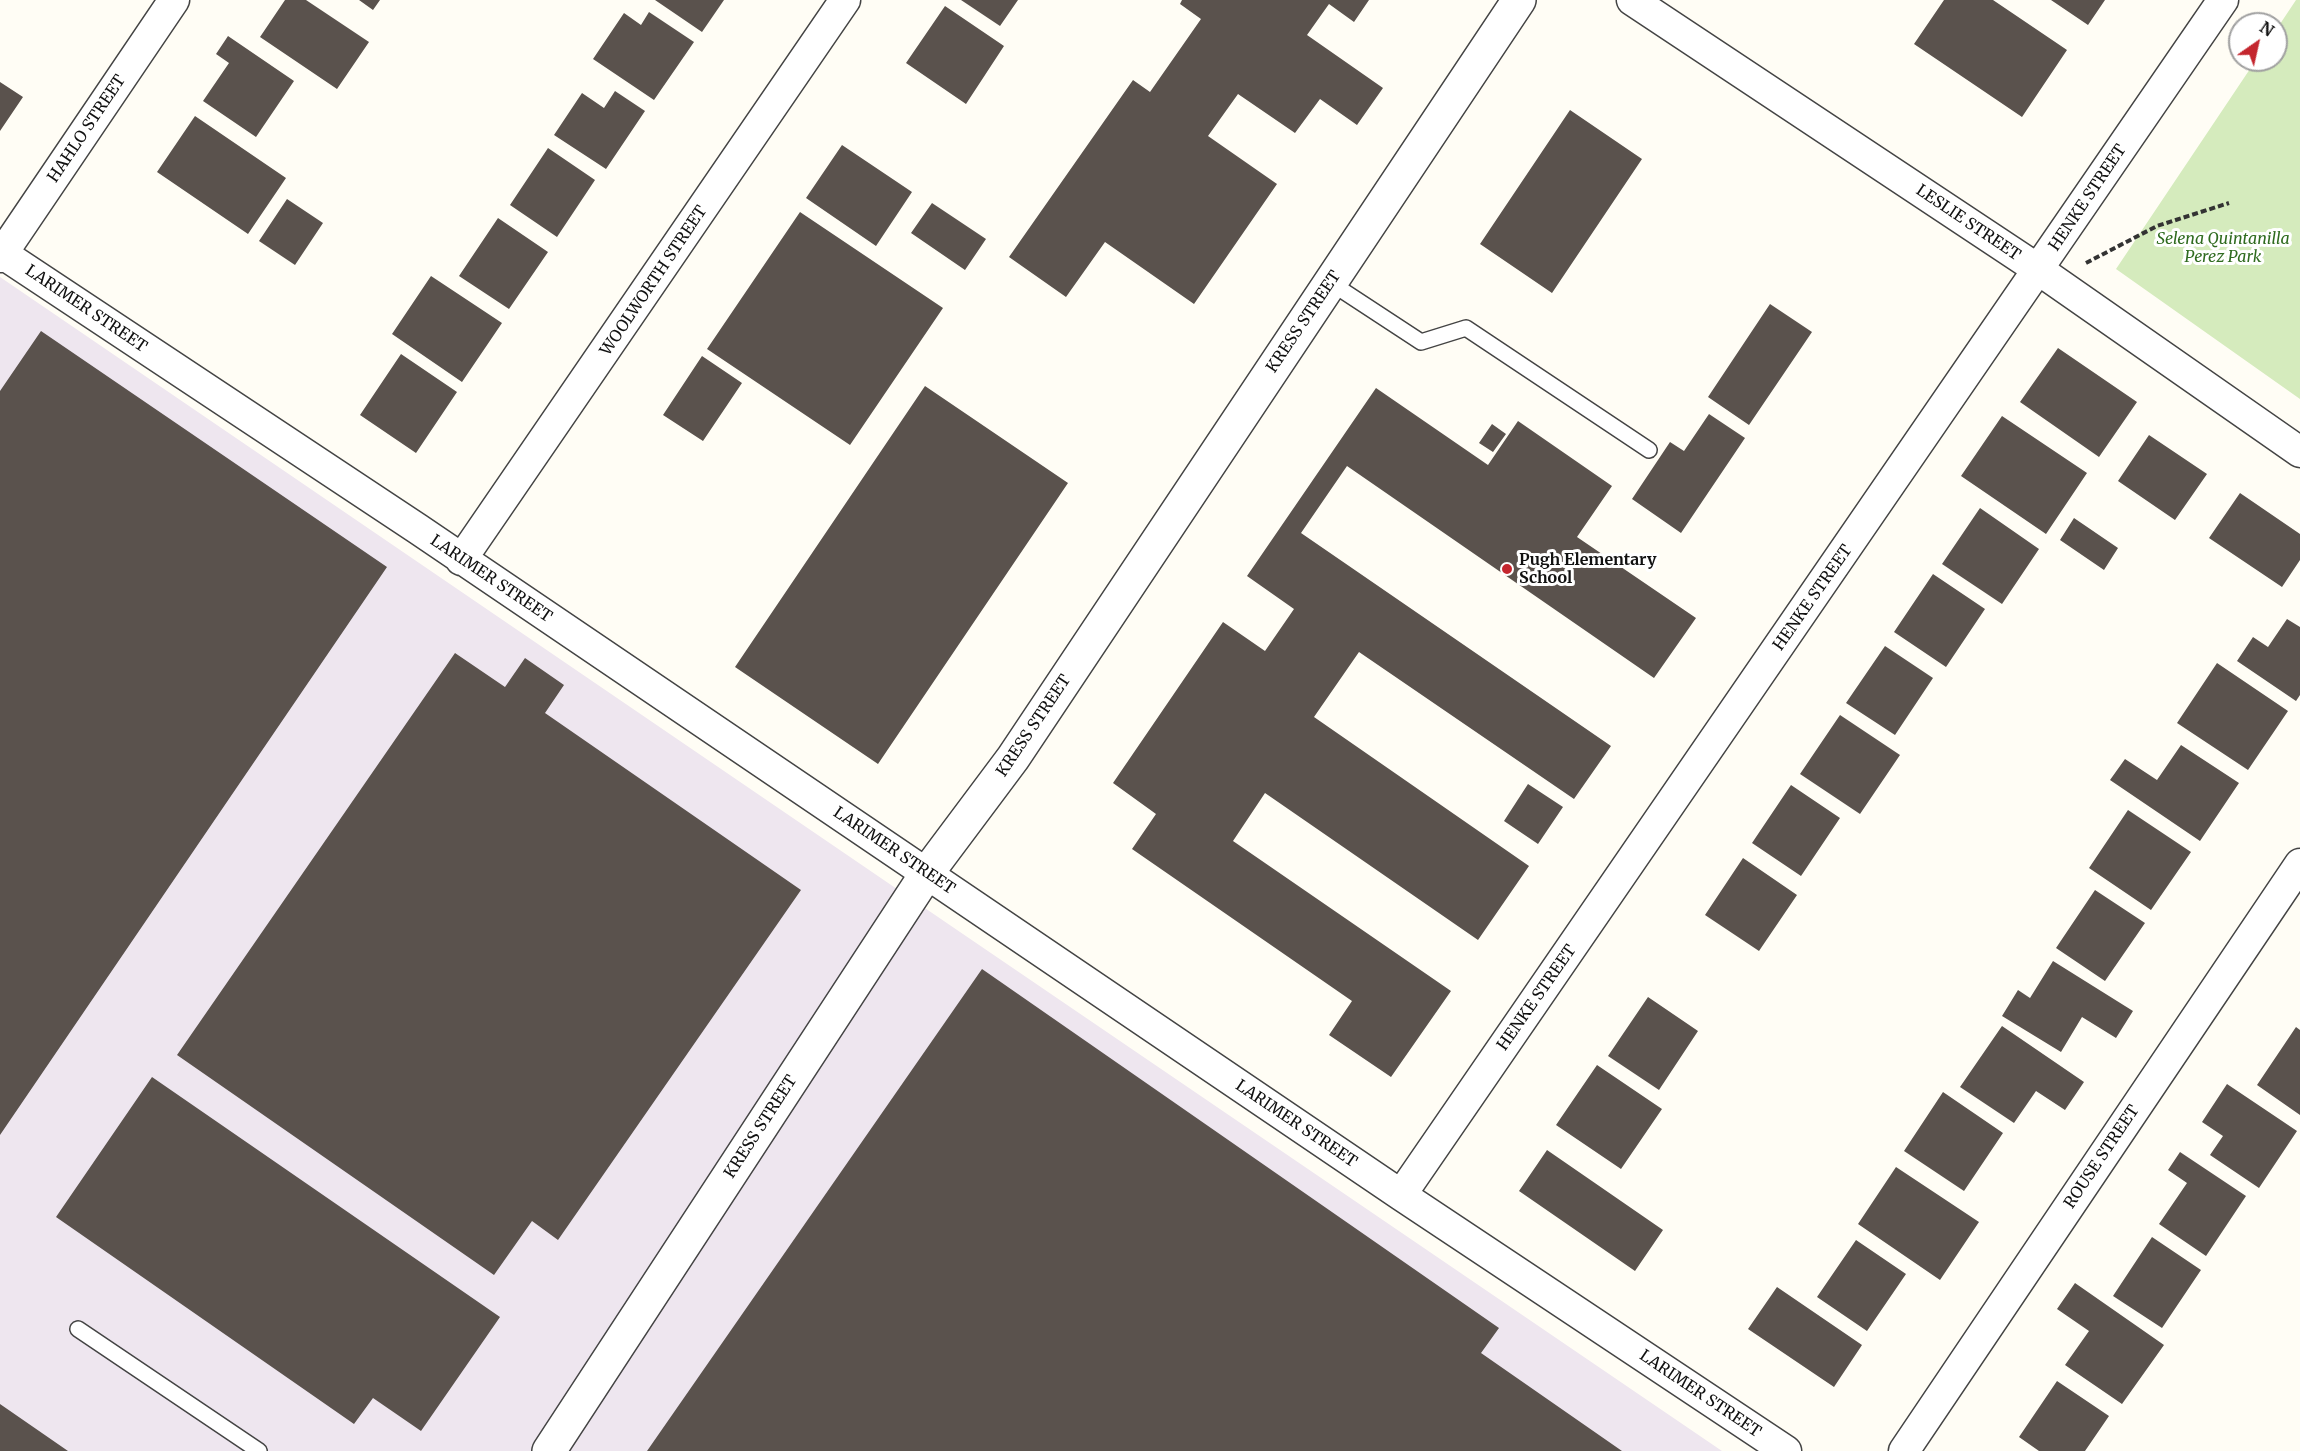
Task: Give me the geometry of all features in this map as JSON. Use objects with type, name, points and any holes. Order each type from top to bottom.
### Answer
[{"type":"street","name":"HAHLO STREET","points":[[1,254],[174,0]]},
{"type":"street","name":"WOOLWORTH STREET","points":[[461,560],[845,0]]},
{"type":"street","name":"KRESS STREET","points":[[549,1451],[927,873],[1013,758],[1519,0]]},
{"type":"street","name":"LESLIE STREET","points":[[1632,0],[2039,270],[2300,452]]},
{"type":"street","name":"HENKE STREET","points":[[1401,1196],[2223,0]]},
{"type":"street","name":"LARIMER STREET","points":[[1,254],[927,873],[1401,1196],[1786,1451]]},
{"type":"street","name":"ROUSE STREET","points":[[1904,1451],[2300,864]]},
{"type":"lane","points":[[1331,283],[1421,342],[1466,328],[1649,450]]},
{"type":"lane","points":[[78,1329],[259,1451]]},
{"type":"path","points":[[2081,265],[2157,226],[2229,203]]},
{"type":"shaded area","points":[[0,277],[960,932],[1722,1451],[0,1451]]},
{"type":"green space","name":"Selena Quintanilla Perez Park","points":[[2296,0],[2300,0],[2300,399],[2116,269],[2248,72],[2288,72],[2288,12]]},
{"type":"building","points":[[285,0],[306,0],[369,42],[337,89],[260,37]]},
{"type":"building","points":[[359,0],[380,0],[373,10]]},
{"type":"building","points":[[655,0],[724,0],[702,32]]},
{"type":"building","points":[[961,0],[1018,0],[1000,26]]},
{"type":"building","points":[[1182,0],[1369,0],[1354,22],[1329,4],[1307,35],[1383,88],[1357,125],[1320,99],[1295,133],[1238,94],[1208,136],[1277,184],[1194,304],[1105,242],[1066,297],[1009,257],[1133,80],[1150,92],[1201,19],[1180,4]]},
{"type":"building","points":[[1944,0],[1993,0],[2067,50],[2022,117],[1914,44]]},
{"type":"building","points":[[2051,0],[2105,0],[2088,25]]},
{"type":"building","points":[[945,6],[1004,46],[966,104],[906,63]]},
{"type":"building","points":[[649,12],[694,42],[654,100],[593,59],[624,13],[641,25]]},
{"type":"building","points":[[228,36],[294,81],[256,137],[203,101],[229,63],[216,54]]},
{"type":"building","points":[[0,82],[23,97],[0,131]]},
{"type":"building","points":[[615,91],[645,111],[606,169],[554,135],[582,93],[604,108]]},
{"type":"building","points":[[1570,110],[1642,159],[1552,293],[1480,244]]},
{"type":"building","points":[[195,116],[286,178],[248,234],[157,172]]},
{"type":"building","points":[[842,145],[912,192],[876,246],[806,198]]},
{"type":"building","points":[[548,148],[595,180],[557,237],[510,205]]},
{"type":"building","points":[[287,199],[323,223],[295,265],[259,241]]},
{"type":"building","points":[[932,203],[986,239],[965,270],[911,233]]},
{"type":"building","points":[[800,212],[943,308],[850,445],[707,349]]},
{"type":"building","points":[[498,218],[548,252],[509,309],[459,276]]},
{"type":"building","points":[[431,276],[502,323],[462,382],[392,334]]},
{"type":"building","points":[[1770,304],[1812,332],[1749,425],[1708,397]]},
{"type":"building","points":[[41,331],[387,567],[0,1135],[0,391]]},
{"type":"building","points":[[2058,348],[2137,402],[2099,457],[2020,402]]},
{"type":"building","points":[[401,354],[457,392],[416,453],[360,415]]},
{"type":"building","points":[[702,356],[742,383],[703,441],[663,415]]},
{"type":"building","points":[[925,386],[1068,483],[878,764],[735,667]]},
{"type":"building","points":[[1376,388],[1488,465],[1518,421],[1612,486],[1577,537],[1696,618],[1654,678],[1347,466],[1301,533],[1611,746],[1574,799],[1359,652],[1314,717],[1529,866],[1478,940],[1265,793],[1233,841],[1451,991],[1391,1077],[1329,1035],[1352,1001],[1132,849],[1156,814],[1113,783],[1223,622],[1265,651],[1294,609],[1247,576]]},
{"type":"building","points":[[1709,414],[1745,438],[1681,533],[1632,499],[1670,442],[1684,451]]},
{"type":"building","points":[[2002,416],[2087,473],[2046,534],[1961,476]]},
{"type":"building","points":[[1492,424],[1506,434],[1493,452],[1479,443]]},
{"type":"building","points":[[2149,435],[2207,474],[2175,520],[2118,481]]},
{"type":"building","points":[[2240,493],[2300,534],[2300,560],[2282,587],[2209,538]]},
{"type":"building","points":[[1980,508],[2039,549],[2002,604],[1942,564]]},
{"type":"building","points":[[2074,518],[2118,548],[2104,570],[2060,540]]},
{"type":"building","points":[[1933,574],[1985,609],[1946,667],[1894,632]]},
{"type":"building","points":[[2287,619],[2300,627],[2300,695],[2296,701],[2237,661],[2253,637],[2268,647]]},
{"type":"building","points":[[1885,646],[1933,678],[1895,735],[1846,703]]},
{"type":"building","points":[[455,653],[505,687],[525,658],[564,685],[545,713],[801,890],[558,1240],[532,1221],[494,1275],[177,1055]]},
{"type":"building","points":[[2217,663],[2288,711],[2248,770],[2177,723]]},
{"type":"building","points":[[1840,715],[1900,755],[1860,814],[1800,774]]},
{"type":"building","points":[[2181,745],[2239,783],[2200,841],[2110,780],[2125,759],[2157,780]]},
{"type":"building","points":[[1528,784],[1563,807],[1538,844],[1504,821]]},
{"type":"building","points":[[1791,785],[1840,818],[1801,876],[1752,843]]},
{"type":"building","points":[[2128,810],[2191,852],[2151,910],[2089,868]]},
{"type":"building","points":[[1743,858],[1797,895],[1759,951],[1705,915]]},
{"type":"building","points":[[2095,890],[2145,923],[2105,981],[2056,948]]},
{"type":"building","points":[[2053,961],[2133,1011],[2116,1038],[2082,1017],[2061,1052],[2002,1016],[2018,990],[2030,998]]},
{"type":"building","points":[[982,969],[1499,1328],[1481,1353],[1622,1451],[647,1451]]},
{"type":"building","points":[[1648,997],[1698,1031],[1659,1090],[1608,1056]]},
{"type":"building","points":[[2002,1026],[2084,1082],[2065,1110],[2036,1091],[2014,1123],[1960,1087]]},
{"type":"building","points":[[2296,1027],[2300,1030],[2300,1115],[2257,1085]]},
{"type":"building","points":[[1597,1065],[1662,1109],[1621,1169],[1556,1125]]},
{"type":"building","points":[[152,1077],[500,1317],[421,1431],[373,1398],[354,1424],[56,1217]]},
{"type":"building","points":[[2227,1084],[2297,1131],[2259,1188],[2210,1155],[2223,1136],[2202,1122]]},
{"type":"building","points":[[1943,1092],[2003,1133],[1964,1191],[1904,1151]]},
{"type":"building","points":[[1547,1150],[1663,1230],[1635,1271],[1519,1191]]},
{"type":"building","points":[[2180,1152],[2246,1196],[2206,1256],[2159,1224],[2187,1183],[2168,1170]]},
{"type":"building","points":[[1896,1167],[1979,1222],[1940,1280],[1858,1224]]},
{"type":"building","points":[[2152,1237],[2201,1270],[2162,1328],[2113,1296]]},
{"type":"building","points":[[1856,1240],[1906,1274],[1867,1331],[1817,1297]]},
{"type":"building","points":[[2075,1283],[2164,1345],[2122,1404],[2065,1365],[2089,1331],[2057,1309]]},
{"type":"building","points":[[1777,1287],[1862,1345],[1834,1387],[1748,1329]]},
{"type":"building","points":[[2057,1381],[2109,1416],[2085,1451],[2039,1451],[2019,1437]]},
{"type":"building","points":[[0,1404],[68,1451],[0,1451]]},
{"type":"place","name":"Pugh Elementary School","points":[[1507,569]]}]
